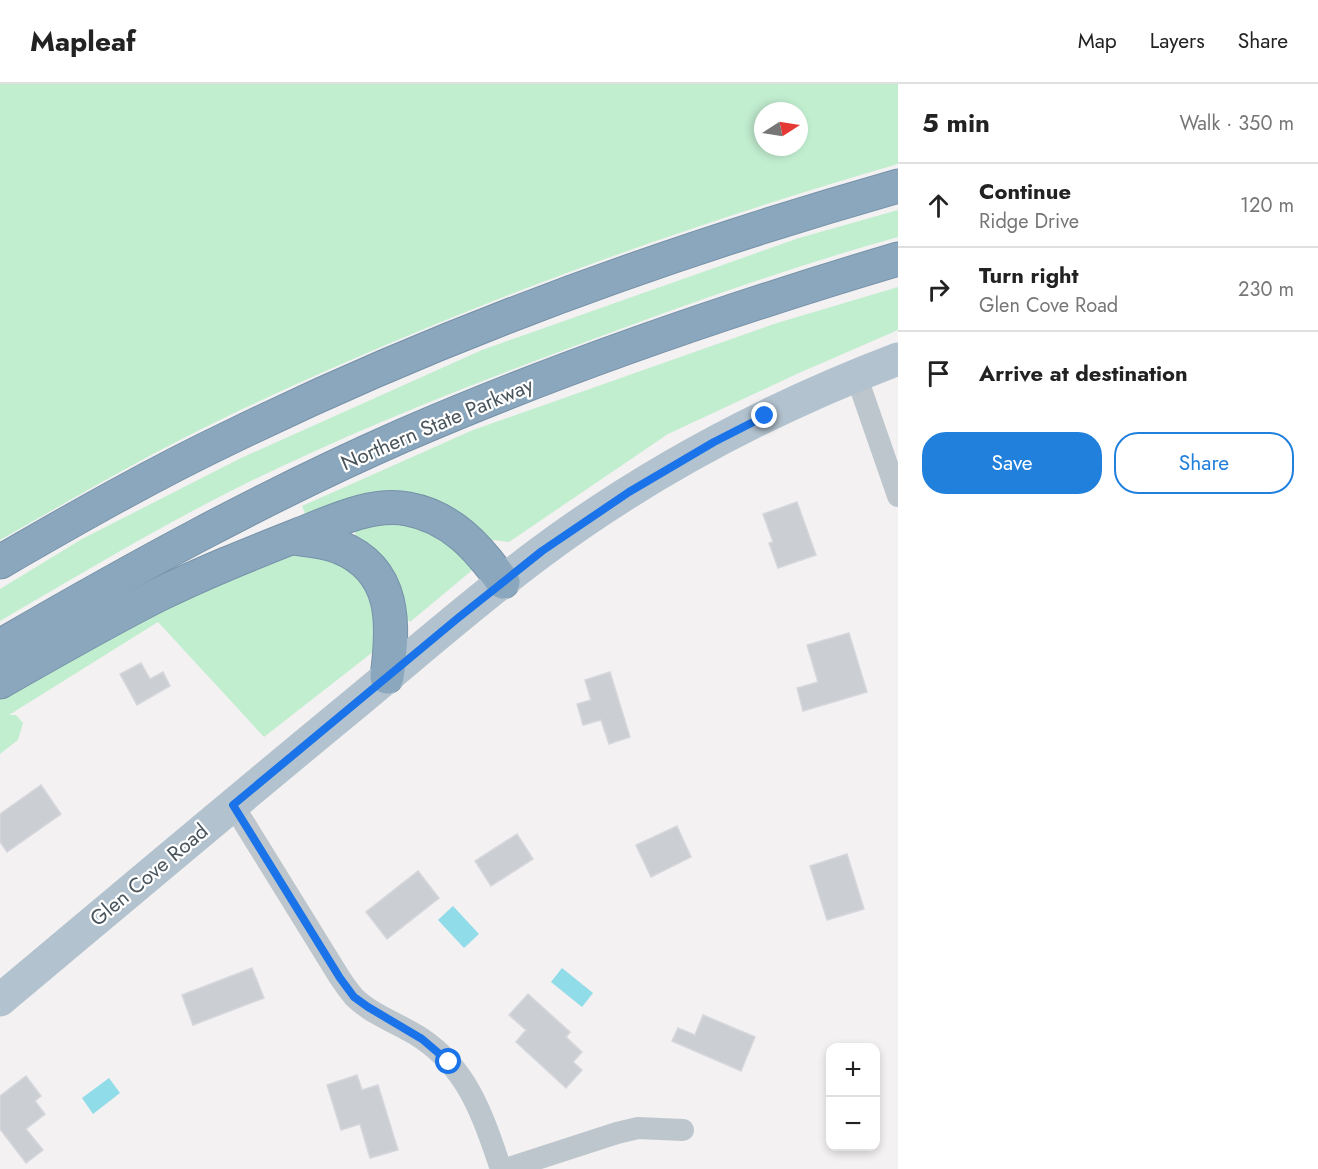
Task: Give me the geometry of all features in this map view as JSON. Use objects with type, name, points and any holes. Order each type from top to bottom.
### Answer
[{"type":"highway","points":[[0,562],[108,501],[223,441],[417,353],[636,269],[759,227],[898,186]]},
{"type":"highway","name":"Northern State Parkway","points":[[0,646],[190,538],[402,436],[597,359],[730,312],[898,259]]},
{"type":"highway","points":[[0,682],[156,596],[197,577],[292,538],[381,508],[408,509],[454,528],[478,549],[503,582]]},
{"type":"highway","points":[[292,538],[326,543],[349,551],[361,560],[378,579],[384,590],[391,617],[392,635],[387,677]]},
{"type":"main road","name":"Glen Cove Road","points":[[0,1000],[503,582],[588,519],[672,467],[765,416],[856,375],[898,359]]},
{"type":"street","points":[[856,375],[898,496]]},
{"type":"street","points":[[233,805],[354,997],[422,1039],[449,1062],[466,1083],[480,1109],[501,1169]]},
{"type":"street","points":[[506,1169],[638,1128],[683,1130]]},
{"type":"green space","points":[[0,84],[898,84],[898,164],[640,246],[472,310],[306,380],[195,432],[0,540]]},
{"type":"green space","points":[[898,210],[898,237],[774,275],[652,317],[395,416],[265,474],[195,510],[0,621],[0,589],[82,539],[241,458],[482,350],[799,238]]},
{"type":"green space","points":[[898,287],[898,330],[668,434],[509,542],[493,540],[488,543],[460,515],[308,521],[302,506],[473,430],[777,323]]},
{"type":"green space","points":[[419,520],[476,567],[410,622],[402,614],[355,540],[356,523]]},
{"type":"green space","points":[[294,552],[347,564],[369,585],[378,648],[264,737],[158,622],[9,715],[16,715],[23,723],[18,740],[0,754],[0,699],[137,621]]},
{"type":"water","points":[[453,906],[479,934],[464,948],[438,920]]},
{"type":"water","points":[[562,968],[593,993],[582,1007],[551,982]]},
{"type":"water","points":[[109,1078],[120,1093],[93,1114],[82,1098]]},
{"type":"building","points":[[797,502],[816,555],[778,568],[769,543],[773,542],[763,514]]},
{"type":"building","points":[[849,633],[867,692],[803,711],[797,688],[818,682],[807,645]]},
{"type":"building","points":[[141,663],[150,679],[163,672],[170,686],[137,705],[120,674]]},
{"type":"building","points":[[610,672],[630,737],[609,744],[601,720],[583,725],[577,704],[591,700],[585,680]]},
{"type":"building","points":[[41,785],[61,814],[7,852],[0,842],[0,814]]},
{"type":"building","points":[[677,826],[691,857],[651,877],[636,845]]},
{"type":"building","points":[[517,834],[533,859],[491,886],[475,861]]},
{"type":"building","points":[[847,854],[864,909],[827,920],[810,866]]},
{"type":"building","points":[[418,871],[439,898],[387,939],[366,912]]},
{"type":"building","points":[[252,968],[264,998],[193,1025],[182,995]]},
{"type":"building","points":[[528,994],[570,1032],[566,1037],[582,1052],[573,1062],[582,1070],[566,1088],[516,1042],[526,1030],[509,1015]]},
{"type":"building","points":[[703,1015],[755,1037],[741,1071],[672,1041],[678,1028],[695,1035]]},
{"type":"building","points":[[357,1075],[362,1090],[378,1085],[398,1150],[370,1158],[360,1124],[341,1130],[327,1085]]},
{"type":"building","points":[[26,1076],[41,1096],[35,1101],[45,1114],[26,1129],[43,1150],[26,1163],[0,1129],[0,1096]]},
{"type":"route","points":[[449,1062],[422,1039],[354,997],[233,805],[542,551],[629,492],[714,442],[765,416]]}]
